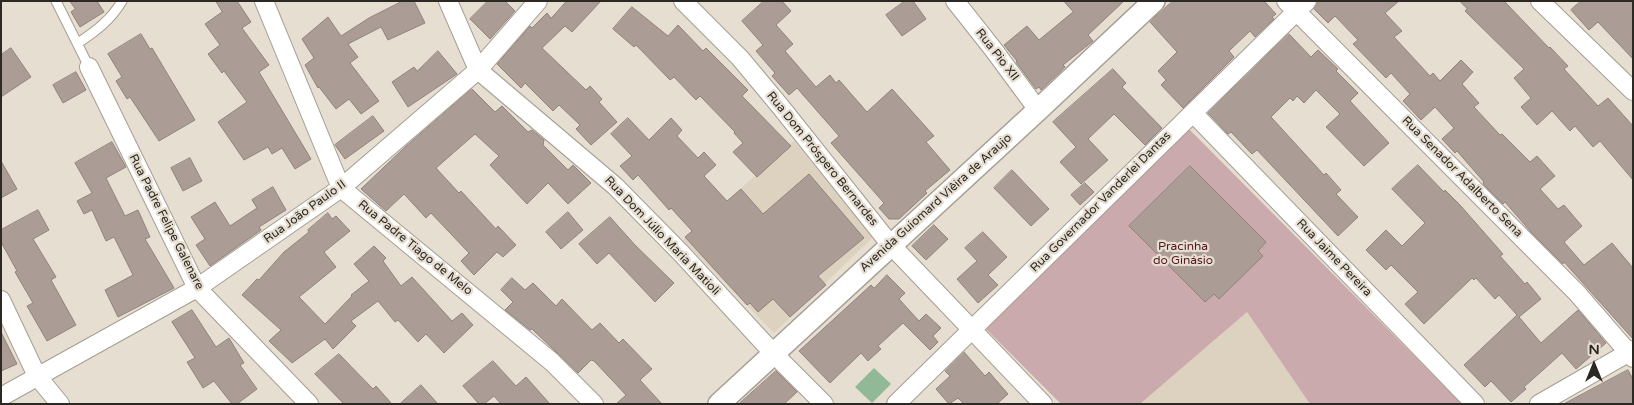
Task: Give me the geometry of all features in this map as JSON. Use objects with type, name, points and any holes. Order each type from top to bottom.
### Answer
[{"type":"street","name":"Rua Padre Tiago de Melo","points":[[264,1],[341,188],[552,362],[594,404]]},
{"type":"street","name":"Rua Dom Júlio Maria Matioli","points":[[448,1],[478,70],[615,186],[824,404]]},
{"type":"street","name":"Rua João Paulo II","points":[[1,397],[197,288],[341,188],[478,70],[538,1]]},
{"type":"street","name":"Rua Dom Próspero Bernardes","points":[[683,1],[740,58],[890,244],[1043,404]]},
{"type":"street","name":"Rua Pio XII","points":[[954,1],[993,49],[1038,110]]},
{"type":"street","name":"Avenida Guiomard Viêira de Araujo","points":[[718,404],[1154,1]]},
{"type":"street","points":[[1540,1],[1633,91]]},
{"type":"street","name":"Rua Governador Vanderlei Dantas","points":[[896,404],[1193,113],[1296,5]]},
{"type":"street","name":"Rua Senador Adalberto Sena","points":[[1296,5],[1577,293],[1631,354]]},
{"type":"street","name":"Rua Padre Felipe Galenare","points":[[89,66],[197,288],[309,404]]},
{"type":"street","name":"Rua Jaime Pereira","points":[[1193,113],[1475,404]]},
{"type":"street","points":[[1,300],[37,376],[60,404]]},
{"type":"street","points":[[1539,404],[1631,354]]},
{"type":"lane","points":[[56,1],[89,66]]},
{"type":"lane","points":[[78,43],[115,14],[122,1]]},
{"type":"shaded area","points":[[794,141],[873,237],[774,333],[683,240]]},
{"type":"shaded area","points":[[1247,312],[1310,404],[1140,404]]},
{"type":"shaded area","points":[[874,368],[891,384],[872,403],[855,387]]},
{"type":"green space","name":"Pracinha do Ginásio","points":[[1188,128],[1462,404],[1310,404],[1247,312],[1140,404],[1061,404],[984,327]]},
{"type":"building","points":[[70,1],[97,1],[104,12],[80,27],[71,12],[75,9]]},
{"type":"building","points":[[216,1],[237,1],[251,22],[242,28],[269,65],[259,72],[311,159],[295,169],[282,148],[272,154],[268,147],[244,160],[218,122],[247,102],[224,71],[222,73],[208,54],[220,45],[205,24],[222,12]]},
{"type":"building","points":[[403,1],[414,1],[425,23],[388,40],[381,27],[348,44],[358,57],[350,63],[379,101],[361,114],[349,99],[336,109],[318,88],[305,65],[314,58],[302,39],[328,17],[341,36],[369,18]]},
{"type":"building","points":[[488,1],[505,1],[515,11],[490,39],[470,19]]},
{"type":"building","points":[[567,1],[601,1],[572,32],[565,26],[542,48],[586,90],[590,86],[602,99],[599,102],[617,122],[591,145],[576,129],[580,125],[559,105],[553,111],[525,83],[521,88],[497,64],[530,26],[532,28],[547,13],[551,18]]},
{"type":"building","points":[[764,1],[782,1],[791,11],[776,25],[793,44],[785,51],[816,87],[830,75],[836,83],[839,80],[867,112],[892,89],[934,136],[926,142],[950,170],[925,191],[927,193],[899,219],[889,219],[879,208],[884,203],[831,143],[839,136],[797,88],[789,95],[772,76],[775,73],[756,51],[763,45],[742,21]]},
{"type":"building","points":[[905,1],[913,1],[926,19],[902,36],[886,15]]},
{"type":"building","points":[[1064,1],[1124,1],[1088,35],[1093,41],[1063,65],[1065,67],[1041,90],[1039,87],[1036,89],[1004,45],[1027,26],[1039,40],[1073,12]]},
{"type":"building","points":[[1173,1],[1264,1],[1276,14],[1272,17],[1274,19],[1255,37],[1250,31],[1229,51],[1234,57],[1183,108],[1161,85],[1166,80],[1158,71],[1177,52],[1150,22]]},
{"type":"building","points":[[1317,1],[1399,1],[1385,13],[1402,31],[1394,37],[1430,76],[1433,73],[1440,81],[1461,60],[1473,72],[1462,84],[1479,103],[1474,107],[1500,135],[1502,134],[1530,162],[1537,156],[1555,176],[1540,189],[1558,209],[1564,205],[1582,226],[1564,242],[1584,265],[1612,243],[1633,268],[1633,339],[1564,262],[1563,264],[1531,232],[1505,202],[1503,204],[1484,185],[1484,182],[1457,151],[1455,153],[1442,139],[1454,128],[1435,107],[1421,120],[1403,101],[1410,94],[1391,73],[1386,78],[1353,44],[1358,40],[1335,16],[1328,23],[1314,9]]},
{"type":"building","points":[[1460,1],[1504,1],[1568,66],[1564,69],[1598,106],[1608,98],[1633,126],[1633,180],[1600,141],[1593,147],[1575,126],[1570,131],[1552,111],[1537,125],[1521,107],[1531,98],[1514,78],[1524,69],[1465,11],[1467,9]]},
{"type":"building","points":[[1581,1],[1633,1],[1633,59],[1598,22],[1589,30],[1571,10]]},
{"type":"building","points":[[632,7],[668,36],[678,25],[703,51],[706,48],[748,90],[742,96],[791,146],[757,177],[733,152],[743,143],[735,132],[700,96],[696,100],[674,77],[670,80],[636,45],[634,47],[613,29]]},
{"type":"building","points":[[141,34],[150,49],[152,48],[195,120],[159,141],[130,97],[127,99],[116,81],[122,77],[108,54]]},
{"type":"building","points":[[1289,34],[1311,57],[1318,50],[1338,69],[1336,71],[1358,93],[1350,101],[1389,143],[1364,166],[1326,127],[1340,114],[1316,90],[1304,103],[1297,96],[1293,101],[1290,98],[1271,117],[1324,175],[1326,173],[1341,190],[1336,194],[1358,217],[1338,236],[1257,150],[1252,154],[1231,132],[1228,134],[1208,113]]},
{"type":"building","points":[[11,48],[31,77],[1,97],[1,55]]},
{"type":"building","points":[[438,51],[457,74],[408,107],[392,82],[414,67],[417,71]]},
{"type":"building","points":[[1113,69],[1126,83],[1122,87],[1162,128],[1145,145],[1114,114],[1088,139],[1108,160],[1081,184],[1060,162],[1076,147],[1053,122]]},
{"type":"building","points":[[76,72],[86,90],[63,103],[53,85]]},
{"type":"building","points":[[472,89],[495,112],[502,106],[528,132],[532,130],[544,140],[543,145],[568,170],[573,165],[591,183],[568,204],[548,183],[527,204],[490,165],[499,156],[475,134],[436,168],[459,193],[461,191],[496,229],[498,226],[516,245],[503,257],[497,252],[474,275],[461,261],[469,253],[431,213],[426,218],[404,194],[386,211],[361,189],[404,148]]},
{"type":"building","points":[[373,116],[384,131],[345,159],[335,145]]},
{"type":"building","points":[[628,118],[649,140],[671,118],[682,130],[677,136],[698,158],[704,152],[716,165],[704,176],[727,201],[741,189],[763,214],[809,174],[864,238],[818,276],[826,285],[790,317],[773,299],[758,312],[750,303],[747,305],[685,237],[692,231],[671,208],[669,210],[638,175],[633,180],[620,166],[632,156],[611,134]]},
{"type":"building","points":[[112,142],[126,167],[106,178],[125,216],[138,210],[150,237],[145,239],[174,288],[118,317],[105,290],[133,275],[114,237],[106,241],[92,210],[84,214],[77,201],[92,193],[75,163]]},
{"type":"building","points":[[190,158],[202,181],[183,191],[171,168]]},
{"type":"building","points":[[1,161],[17,189],[1,198]]},
{"type":"building","points":[[1418,165],[1444,192],[1445,190],[1460,205],[1503,254],[1500,256],[1525,284],[1527,282],[1541,299],[1519,317],[1541,343],[1578,310],[1606,343],[1576,369],[1562,353],[1524,387],[1526,389],[1511,402],[1491,381],[1485,387],[1464,365],[1517,315],[1499,295],[1495,299],[1476,278],[1474,280],[1472,278],[1424,324],[1405,304],[1418,292],[1391,265],[1386,270],[1366,250],[1386,230],[1402,246],[1425,223],[1392,189]]},
{"type":"building","points":[[1190,166],[1266,242],[1258,251],[1263,256],[1219,299],[1214,294],[1205,302],[1129,226]]},
{"type":"building","points":[[1012,170],[1049,209],[1031,226],[994,188]]},
{"type":"building","points":[[1085,183],[1094,192],[1080,205],[1071,195]]},
{"type":"building","points":[[273,187],[286,210],[259,227],[261,230],[210,266],[196,245],[205,239],[191,217],[215,202],[230,226],[257,208],[252,200]]},
{"type":"building","points":[[38,210],[49,230],[33,239],[56,277],[51,280],[76,325],[47,341],[27,306],[33,303],[15,272],[17,271],[1,242],[1,230]]},
{"type":"building","points":[[568,212],[583,230],[561,249],[546,232]]},
{"type":"building","points":[[328,213],[332,219],[336,216],[350,231],[324,252],[336,267],[299,297],[325,324],[351,295],[369,281],[354,264],[374,246],[386,258],[383,261],[401,286],[412,277],[452,321],[462,313],[473,325],[444,353],[426,334],[418,342],[398,320],[395,322],[378,301],[351,321],[356,326],[333,349],[325,339],[292,363],[269,341],[281,330],[242,295],[257,279],[259,280],[284,252],[309,232],[308,230]]},
{"type":"building","points":[[610,217],[635,245],[674,283],[655,302],[609,253],[597,264],[579,244]]},
{"type":"building","points":[[934,225],[948,239],[926,260],[912,246]]},
{"type":"building","points":[[983,232],[1007,257],[988,275],[998,285],[978,303],[957,279],[977,261],[965,248]]},
{"type":"building","points":[[887,275],[905,293],[899,299],[919,321],[926,314],[941,328],[933,336],[938,342],[930,350],[903,323],[878,346],[881,349],[868,361],[861,353],[830,383],[799,351],[871,285],[874,288]]},
{"type":"building","points":[[512,278],[525,290],[533,283],[556,306],[562,299],[592,330],[600,323],[619,343],[623,339],[652,369],[640,380],[662,404],[616,404],[626,395],[594,361],[591,360],[578,373],[532,329],[530,330],[505,310],[513,302],[501,290]]},
{"type":"building","points":[[192,310],[216,347],[229,338],[244,363],[240,365],[257,389],[237,404],[232,404],[214,381],[203,388],[187,362],[195,358],[172,322]]},
{"type":"building","points":[[1,332],[17,364],[1,371]]},
{"type":"building","points":[[964,352],[985,376],[989,372],[1008,394],[997,404],[964,404],[958,398],[949,404],[936,389],[950,376],[945,371]]},
{"type":"building","points":[[339,354],[373,389],[376,386],[392,404],[344,404],[315,374]]},
{"type":"building","points":[[493,361],[516,386],[526,377],[550,404],[501,404],[494,396],[484,404],[479,404],[463,386]]},
{"type":"building","points":[[1628,370],[1633,379],[1633,404],[1564,404]]},
{"type":"building","points":[[776,371],[797,392],[784,404],[739,404]]},
{"type":"building","points":[[421,385],[438,404],[400,404]]}]
